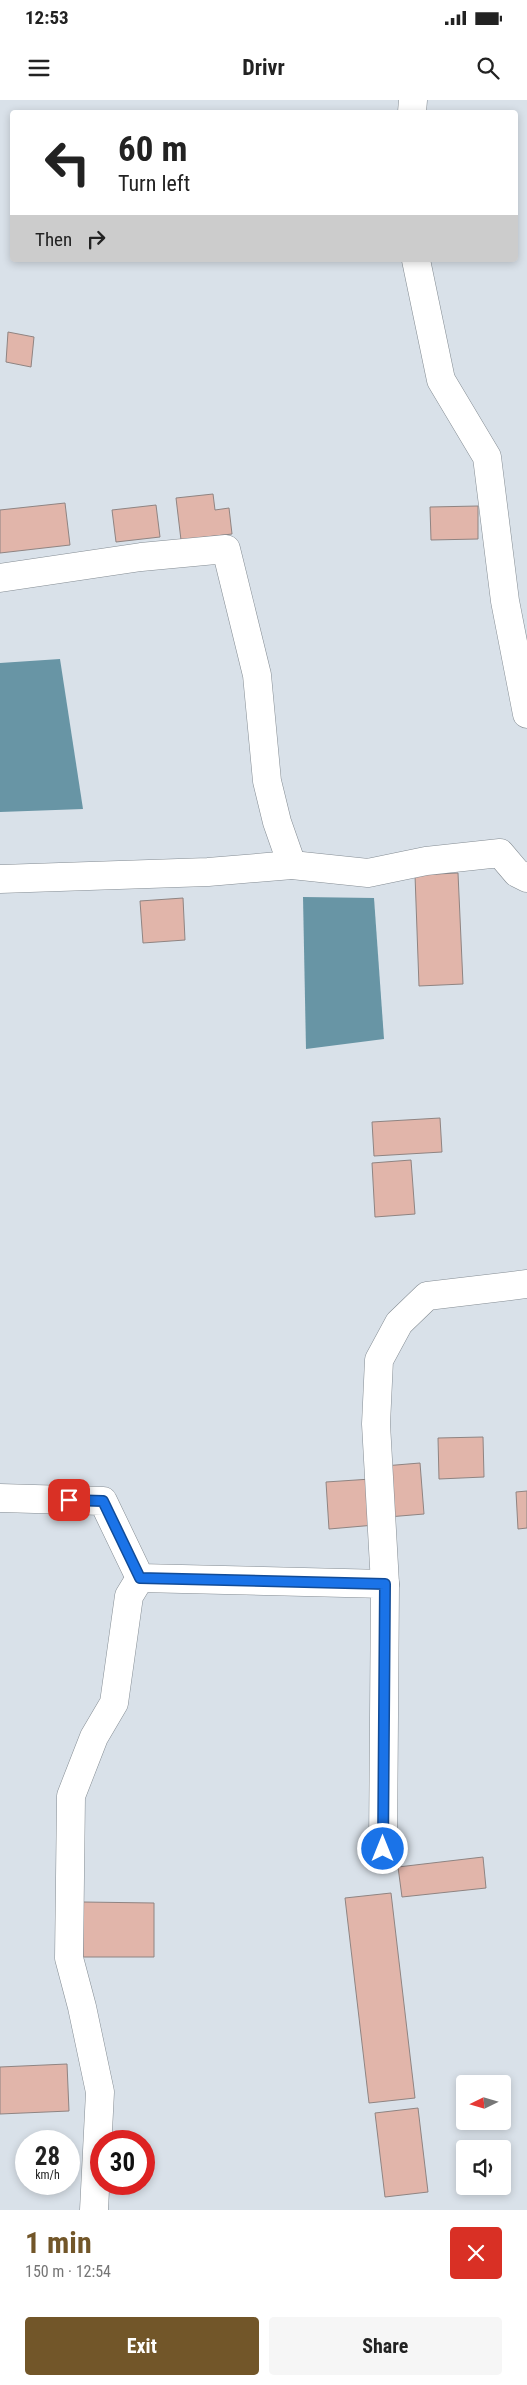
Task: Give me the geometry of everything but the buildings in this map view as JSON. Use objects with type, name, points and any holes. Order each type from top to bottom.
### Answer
[{"type":"street","points":[[416,262],[441,380],[488,458],[505,601],[527,714]]},
{"type":"street","points":[[0,578],[142,557],[226,549],[257,675],[267,781],[277,822],[292,865]]},
{"type":"street","points":[[0,879],[208,872],[292,865],[368,873],[426,860],[500,853],[518,873],[527,878]]},
{"type":"street","points":[[383,1849],[385,1584],[376,1424],[379,1360],[399,1323],[427,1296],[527,1284]]},
{"type":"street","points":[[0,1498],[103,1501],[140,1578]]},
{"type":"street","points":[[140,1578],[385,1584]]},
{"type":"street","points":[[94,2210],[100,2092],[69,1958],[71,1796],[94,1737],[114,1703],[129,1596],[140,1578]]},
{"type":"water","points":[[60,659],[83,809],[0,812],[0,663]]},
{"type":"water","points":[[303,897],[374,898],[384,1039],[306,1049]]},
{"type":"route","points":[[69,1500],[103,1501],[140,1578],[385,1584],[383,1849]]}]
